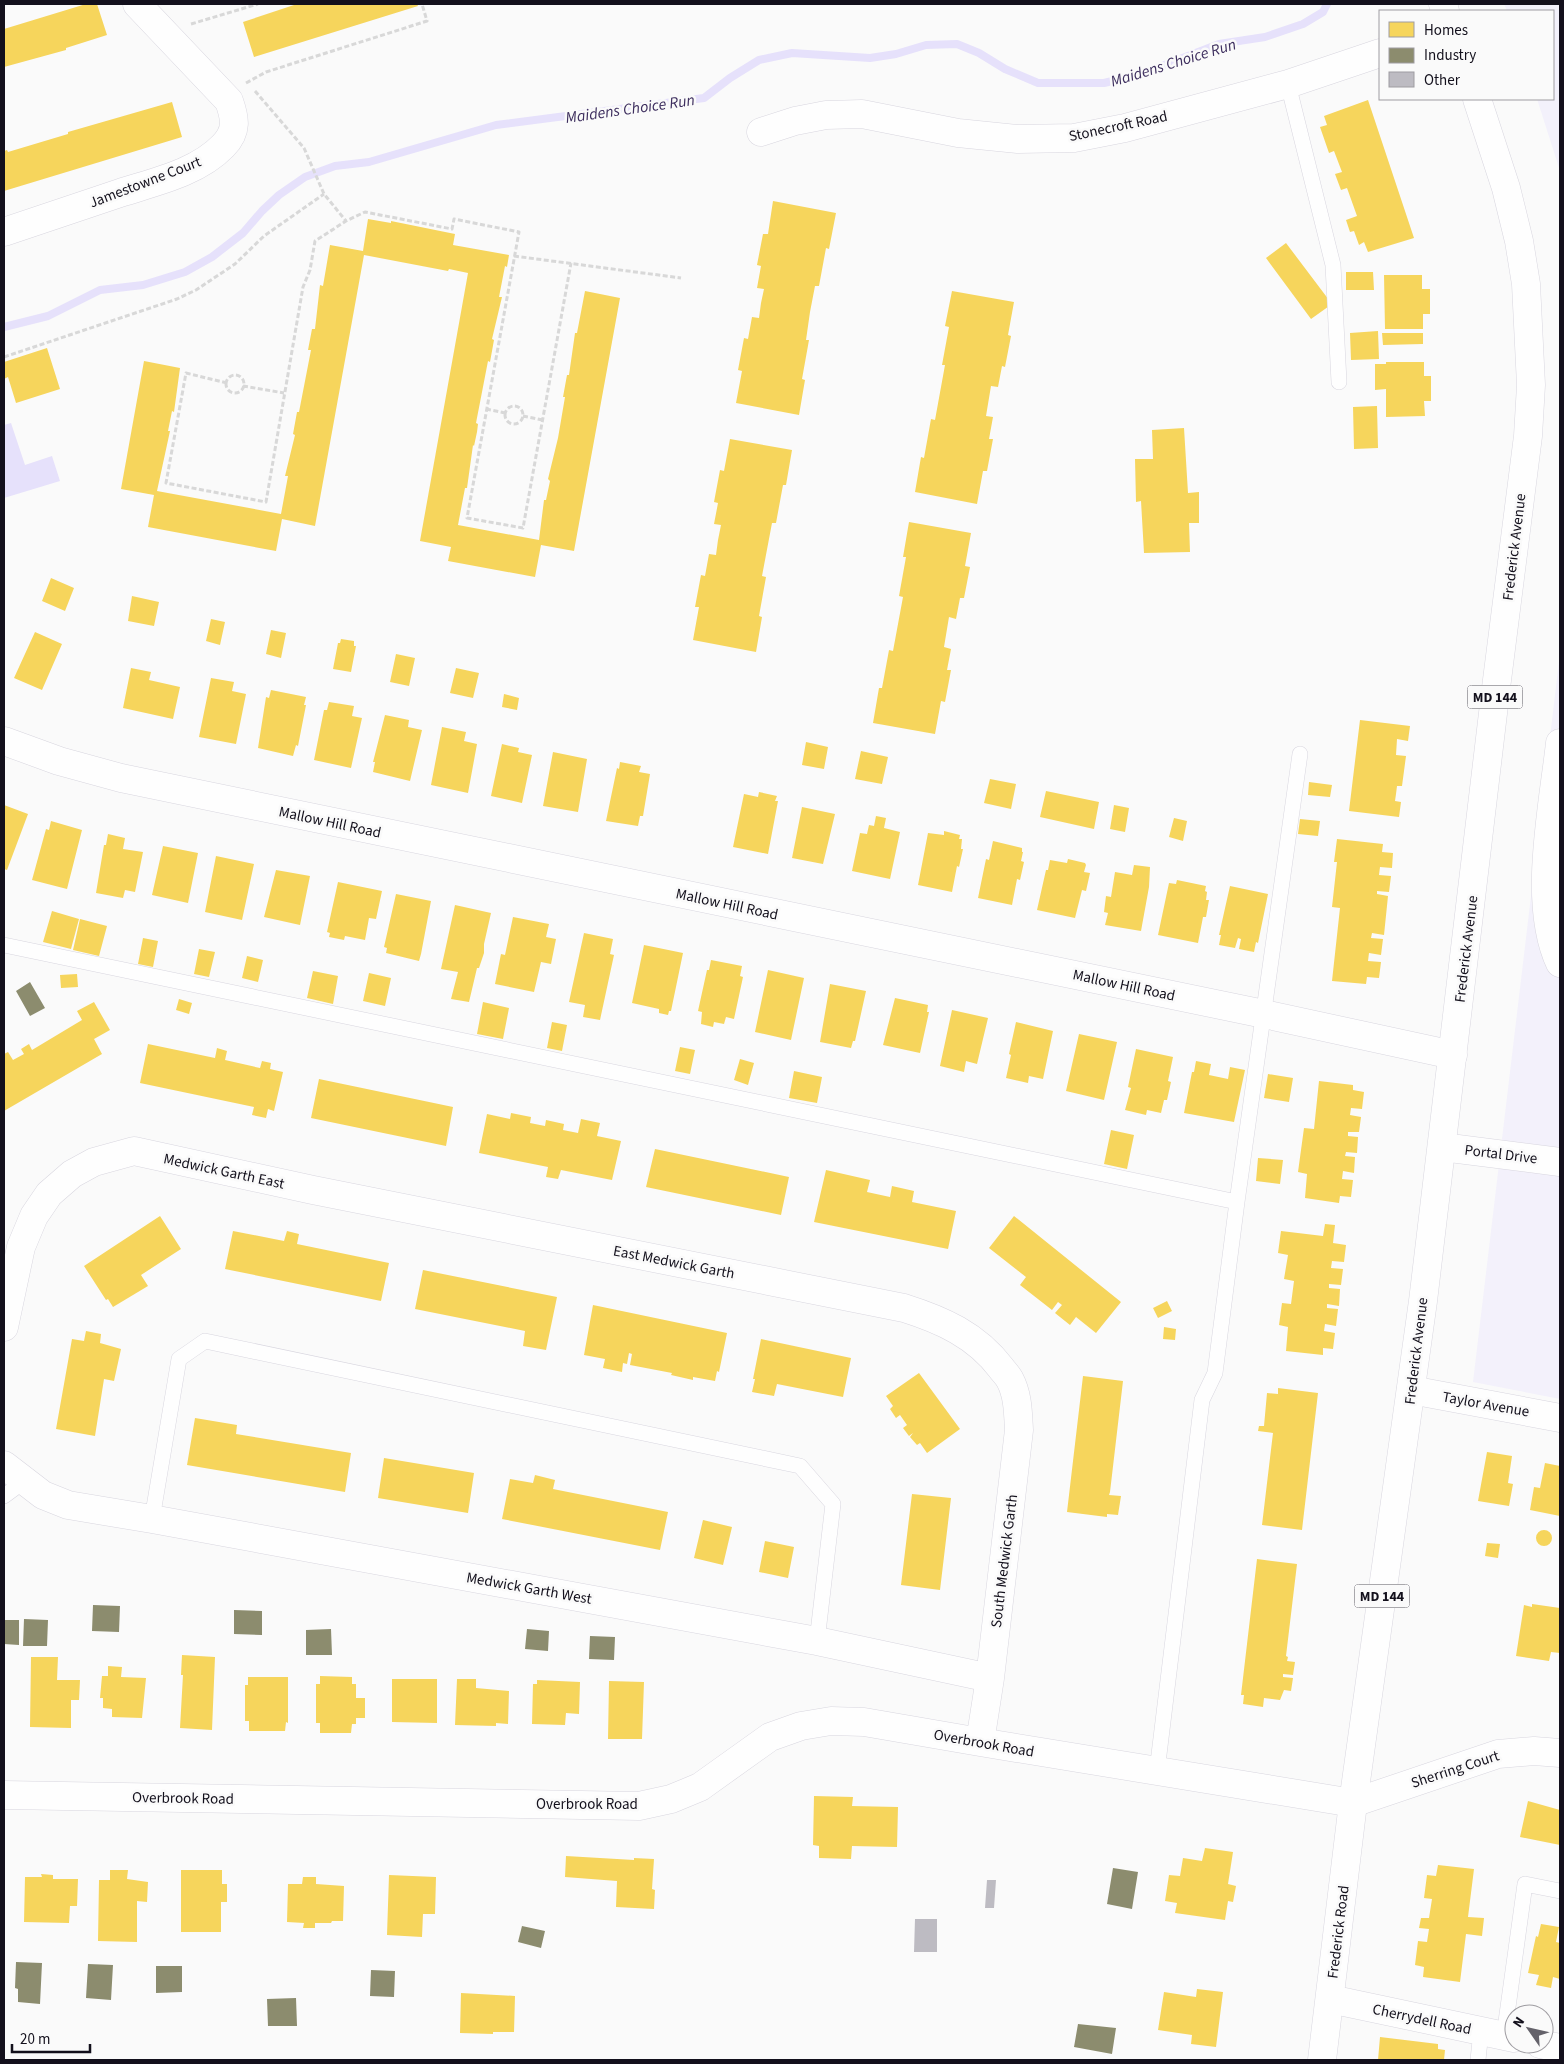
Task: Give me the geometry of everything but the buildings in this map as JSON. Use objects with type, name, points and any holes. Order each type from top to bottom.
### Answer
[{"type":"street","name":"Jamestowne Court","points":[[4,232],[172,176],[206,160],[224,145],[232,134],[235,118],[229,101],[137,4]]},
{"type":"street","name":"Stonecroft Road","points":[[760,132],[795,121],[826,115],[862,114],[958,133],[1018,139],[1074,138],[1125,128],[1288,84],[1379,53]]},
{"type":"street","name":"Frederick Avenue","points":[[1353,1803],[1411,1390],[1454,1055],[1496,688],[1528,436],[1531,385],[1526,284],[1519,241],[1506,188],[1477,100]]},
{"type":"street","name":"Mallow Hill Road","points":[[4,741],[59,761],[121,778],[1454,1055]]},
{"type":"street","points":[[1560,743],[1545,869],[1553,948],[1560,963]]},
{"type":"street","name":"Portal Drive","points":[[1442,1147],[1560,1162]]},
{"type":"street","name":"Medwick Garth East","points":[[4,1327],[21,1247],[34,1216],[49,1194],[72,1174],[94,1162],[134,1152],[314,1190]]},
{"type":"street","name":"East Medwick Garth","points":[[314,1190],[904,1308],[939,1319],[970,1336],[993,1356],[1010,1380]]},
{"type":"street","name":"South Medwick Garth","points":[[980,1742],[990,1678],[1020,1430],[1018,1404],[1010,1380]]},
{"type":"street","name":"Taylor Avenue","points":[[1411,1390],[1560,1418]]},
{"type":"street","name":"Medwick Garth West","points":[[10,1481],[68,1505],[817,1641],[990,1678]]},
{"type":"street","name":"Overbrook Road","points":[[4,1795],[639,1806],[671,1799],[700,1788],[770,1737],[801,1726],[831,1721],[864,1722],[1353,1803]]},
{"type":"street","name":"Sherring Court","points":[[1353,1803],[1498,1754],[1534,1751],[1560,1753]]},
{"type":"street","name":"Frederick Road","points":[[1322,2060],[1353,1803]]},
{"type":"street","name":"Cherrydell Road","points":[[1330,1999],[1500,2035]]},
{"type":"lane","points":[[1288,84],[1333,265],[1339,382]]},
{"type":"lane","points":[[1156,1771],[1202,1400],[1215,1373],[1300,754]]},
{"type":"lane","points":[[4,945],[1237,1202]]},
{"type":"lane","points":[[152,1519],[179,1359],[205,1341],[800,1466],[833,1504],[817,1641]]},
{"type":"lane","points":[[1478,2060],[1500,2035],[1524,1884],[1560,1891]]},
{"type":"path","points":[[174,42],[181,27],[258,4]]},
{"type":"path","points":[[246,83],[266,72],[426,21],[422,4]]},
{"type":"path","points":[[304,148],[324,194],[346,221]]},
{"type":"path","points":[[4,357],[168,302],[196,290],[234,264],[264,236],[324,194]]},
{"type":"path","points":[[226,383],[186,373],[166,483],[266,502],[303,287],[310,270],[315,242],[346,221],[365,212],[452,228],[454,219],[519,232],[467,518],[523,528],[571,264]]},
{"type":"path","points":[[514,256],[681,278]]},
{"type":"path","points":[[226,383],[235,376],[240,378],[243,386]]},
{"type":"path","points":[[226,383],[227,388],[233,393],[239,392],[243,386]]},
{"type":"path","points":[[243,386],[284,393]]},
{"type":"path","points":[[517,406],[522,410],[523,416],[518,423],[513,424],[508,421],[505,414],[508,408],[517,406]]},
{"type":"path","points":[[486,409],[505,414]]},
{"type":"path","points":[[523,416],[543,420]]},
{"type":"shaded area","points":[[1504,4],[1560,4],[1560,171],[1537,100],[1554,100],[1554,10],[1507,10]]},
{"type":"shaded area","points":[[11,423],[25,465],[52,456],[60,481],[4,498],[4,425]]},
{"type":"shaded area","points":[[1560,653],[1560,1399],[1473,1382]]},
{"type":"waterway","name":"Maidens Choice Run","points":[[4,327],[48,316],[100,290],[143,285],[185,272],[212,257],[243,233],[279,195],[305,177],[335,166],[369,162],[496,125],[704,98],[730,78],[759,60],[792,53],[870,58],[896,54],[926,45],[957,44],[979,53],[1005,69],[1038,83],[1104,83],[1141,74],[1219,44],[1265,37],[1303,24],[1323,12],[1327,4]]}]
